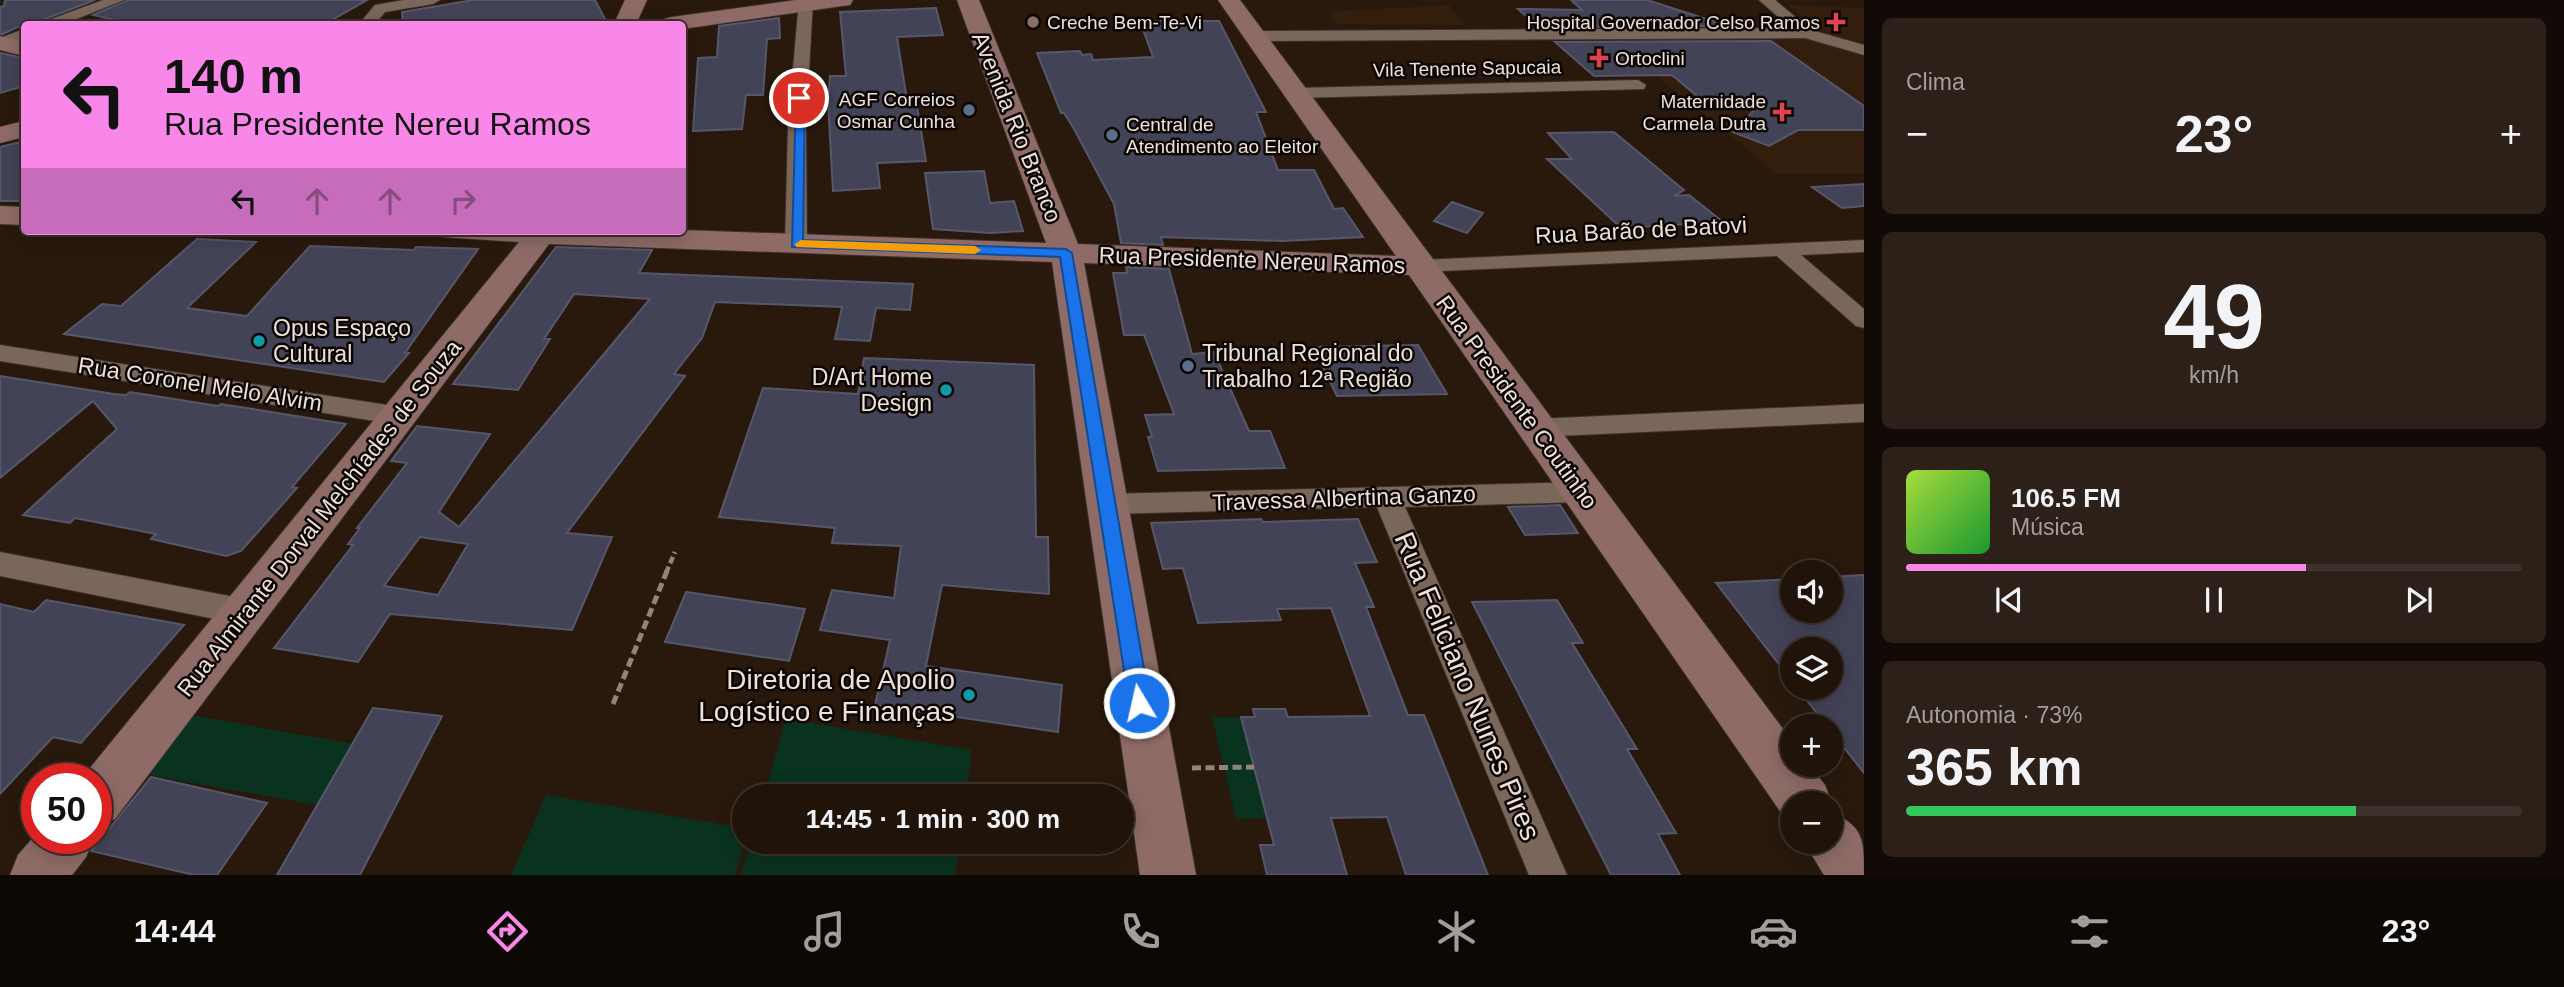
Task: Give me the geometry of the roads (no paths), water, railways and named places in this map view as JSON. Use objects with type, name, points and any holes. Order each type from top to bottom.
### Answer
[{"type":"street","points":[[59,21],[117,0]]},
{"type":"street","points":[[369,21],[380,8],[433,0]]},
{"type":"street","points":[[626,21],[636,0]]},
{"type":"street","points":[[686,22],[842,0]]},
{"type":"street","name":"Avenida Rio Branco","points":[[968,0],[1066,253],[1168,875]]},
{"type":"street","name":"Rua Presidente Coutinho","points":[[1228,0],[1796,791]]},
{"type":"street","points":[[1766,0],[1806,33]]},
{"type":"street","points":[[796,244],[797,126],[806,3]]},
{"type":"street","points":[[1254,36],[1806,33],[1864,50]]},
{"type":"street","points":[[0,43],[21,35]]},
{"type":"street","points":[[0,43],[21,48]]},
{"type":"street","name":"Vila Tenente Sapucaia","points":[[1296,93],[1639,85]]},
{"type":"street","points":[[0,135],[21,130]]},
{"type":"street","points":[[0,215],[21,216]]},
{"type":"street","name":"Rua Almirante Dorval Melchíades de Souza","points":[[112,781],[540,235]]},
{"type":"street","name":"Rua Presidente Nereu Ramos","points":[[588,235],[1420,266]]},
{"type":"street","name":"Rua Barão de Batovi","points":[[1420,266],[1864,246]]},
{"type":"street","points":[[1782,250],[1864,321]]},
{"type":"street","name":"Rua Coronel Melo Alvim","points":[[0,353],[400,415]]},
{"type":"street","points":[[1536,428],[1864,413]]},
{"type":"street","name":"Travessa Albertina Ganzo","points":[[1107,504],[1582,492]]},
{"type":"street","name":"Rua Feliciano Nunes Pires","points":[[1387,497],[1548,875]]},
{"type":"street","points":[[0,564],[245,612]]},
{"type":"street","points":[[38,875],[54,854]]},
{"type":"street","points":[[1842,854],[1857,875]]},
{"type":"place","name":"Creche Bem-Te-Vi","points":[[1033,22]]},
{"type":"place","name":"Hospital Governador Celso Ramos","points":[[1836,22]]},
{"type":"place","name":"Ortoclini","points":[[1599,58]]},
{"type":"place","name":"AGF Correios Osmar Cunha","points":[[969,110]]},
{"type":"place","name":"Maternidade Carmela Dutra","points":[[1782,112]]},
{"type":"place","name":"Central de Atendimento ao Eleitor","points":[[1112,135]]},
{"type":"place","name":"Opus Espaço Cultural","points":[[259,341]]},
{"type":"place","name":"Tribunal Regional do Trabalho 12ª Região","points":[[1188,366]]},
{"type":"place","name":"D/Art Home Design","points":[[946,390]]},
{"type":"place","name":"Diretoria de Apolio Logístico e Finanças","points":[[969,695]]}]
